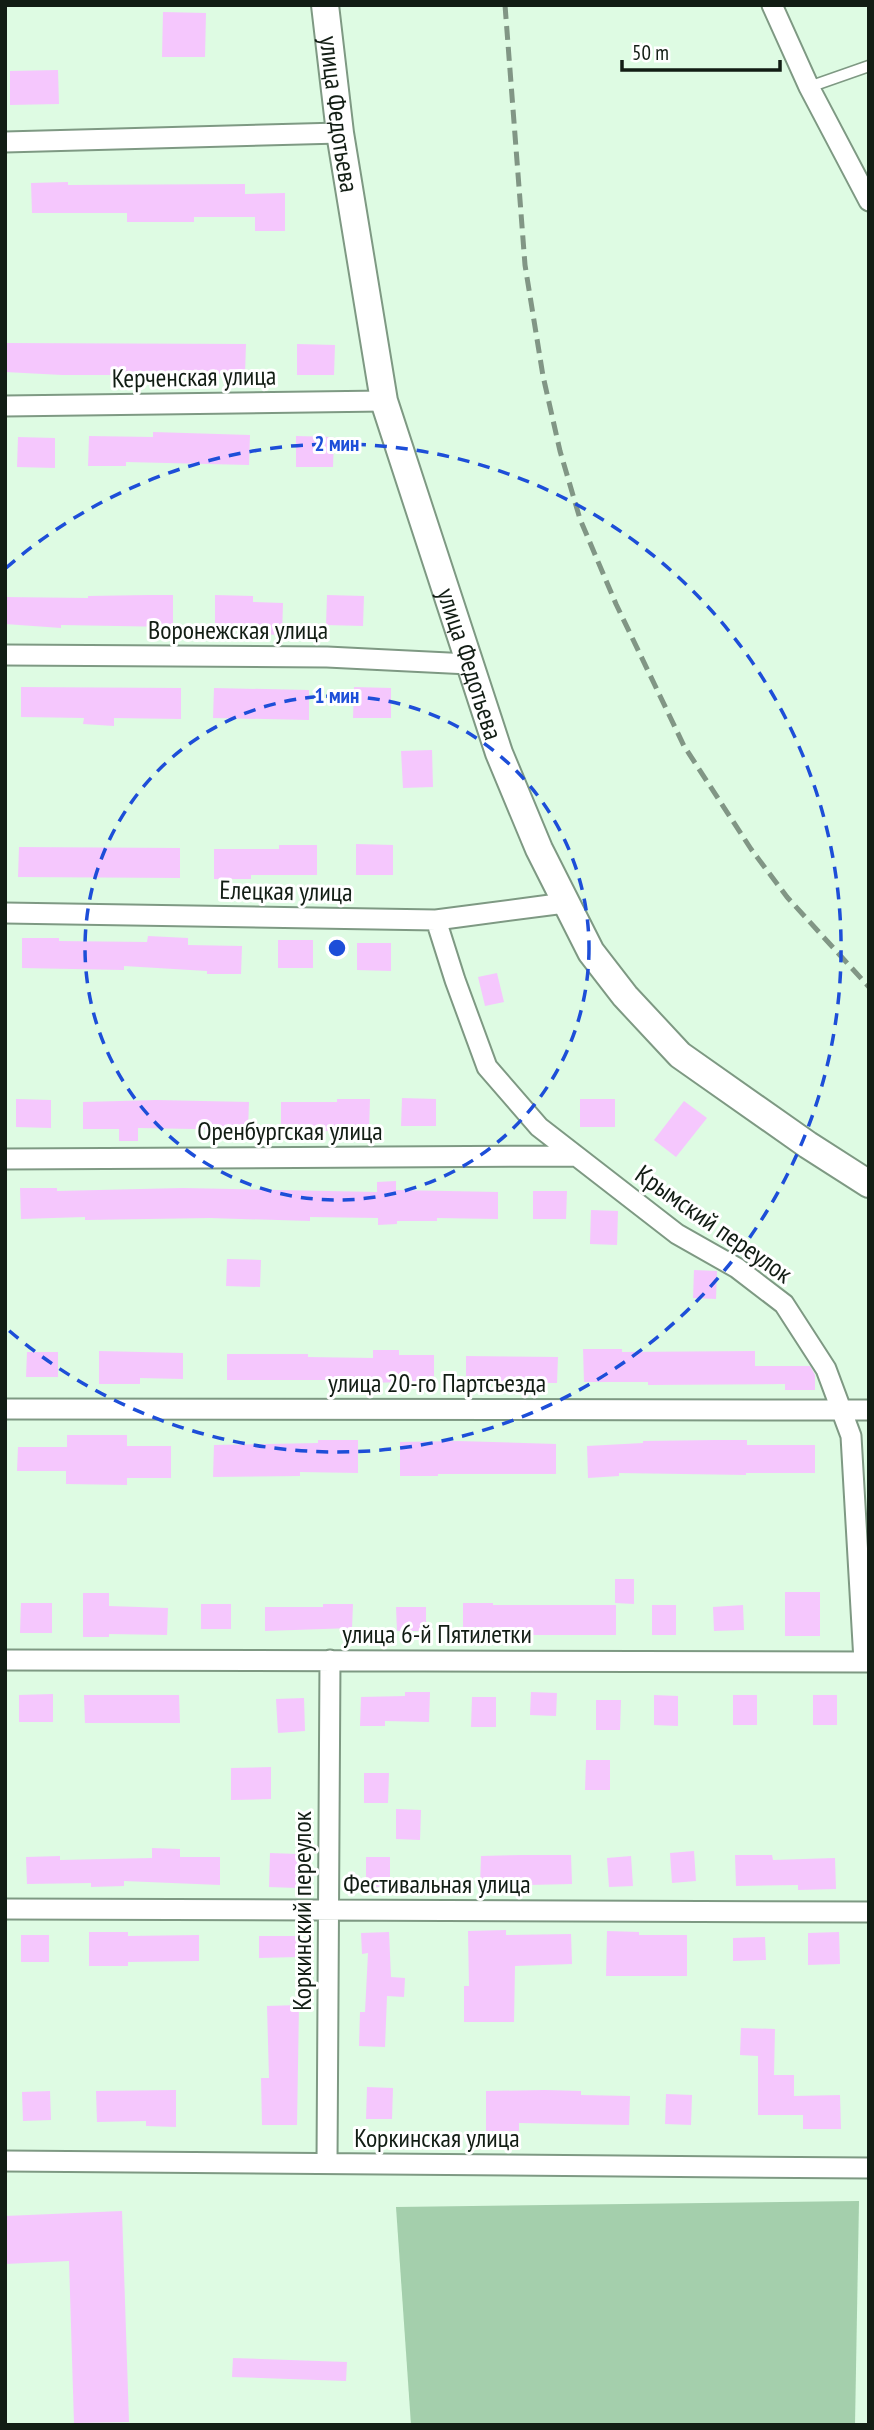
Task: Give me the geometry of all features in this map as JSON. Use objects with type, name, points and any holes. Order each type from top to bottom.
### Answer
[{"type":"main road","name":"улица Федотьева","points":[[325,5],[340,132],[384,401],[499,753],[539,849],[592,952],[625,996],[680,1055],[808,1145],[869,1184]]},
{"type":"street","points":[[772,5],[809,87],[869,201]]},
{"type":"street","points":[[5,142],[340,132]]},
{"type":"street","name":"Керченская улица","points":[[5,406],[384,401]]},
{"type":"street","name":"Воронежская улица","points":[[5,655],[327,657],[470,664]]},
{"type":"street","name":"Елецкая улица","points":[[5,913],[436,920],[565,904]]},
{"type":"street","name":"Крымский переулок","points":[[436,920],[454,980],[487,1067],[539,1127],[677,1234],[737,1268],[784,1304],[826,1369],[851,1436],[866,1661]]},
{"type":"street","name":"Оренбургская улица","points":[[5,1159],[575,1156]]},
{"type":"street","name":"улица 20-го Партсъезда","points":[[5,1409],[869,1410]]},
{"type":"street","name":"улица 6-й Пятилетки","points":[[5,1660],[866,1661]]},
{"type":"street","name":"Коркинский переулок","points":[[327,2163],[330,1660]]},
{"type":"street","name":"Фестивальная улица","points":[[5,1909],[869,1912]]},
{"type":"street","name":"Коркинская улица","points":[[5,2161],[869,2168]]},
{"type":"lane","points":[[809,87],[869,65]]},
{"type":"green space","points":[[859,2201],[855,2425],[411,2425],[396,2207]]},
{"type":"building","points":[[163,12],[206,13],[205,57],[162,57]]},
{"type":"building","points":[[58,70],[59,104],[10,105],[10,71]]},
{"type":"building","points":[[68,182],[68,185],[245,184],[245,194],[285,193],[285,231],[255,231],[255,217],[194,217],[194,222],[127,222],[127,213],[32,213],[31,183]]},
{"type":"building","points":[[5,343],[246,344],[245,374],[62,375],[5,372]]},
{"type":"building","points":[[297,344],[335,345],[334,375],[297,375]]},
{"type":"building","points":[[153,432],[250,435],[249,465],[126,462],[126,466],[88,466],[89,436],[153,437]]},
{"type":"building","points":[[296,436],[334,437],[333,467],[296,467]]},
{"type":"building","points":[[18,437],[55,438],[55,468],[17,467]]},
{"type":"building","points":[[173,595],[173,627],[61,625],[61,628],[5,624],[5,597]]},
{"type":"building","points":[[215,595],[253,596],[253,602],[283,603],[282,635],[256,634],[256,626],[215,626]]},
{"type":"building","points":[[327,595],[364,596],[363,626],[326,625]]},
{"type":"building","points":[[21,687],[181,688],[181,719],[114,718],[114,726],[83,724],[84,718],[21,717]]},
{"type":"building","points":[[354,687],[391,688],[391,718],[353,718]]},
{"type":"building","points":[[214,688],[309,690],[309,720],[213,718]]},
{"type":"building","points":[[432,750],[433,787],[403,788],[401,751]]},
{"type":"building","points":[[356,844],[393,845],[393,875],[356,875]]},
{"type":"building","points":[[279,845],[317,845],[317,875],[251,875],[251,879],[214,879],[214,849],[279,849]]},
{"type":"building","points":[[19,847],[180,848],[180,878],[18,877]]},
{"type":"building","points":[[148,936],[188,938],[188,945],[242,946],[241,974],[207,974],[207,971],[124,966],[124,970],[22,968],[22,938],[147,942]]},
{"type":"building","points":[[278,940],[313,940],[313,968],[278,968]]},
{"type":"building","points":[[357,943],[391,943],[391,971],[357,970]]},
{"type":"building","points":[[497,973],[504,1002],[485,1006],[478,977]]},
{"type":"building","points":[[402,1098],[436,1099],[436,1126],[401,1126]]},
{"type":"building","points":[[16,1099],[51,1100],[51,1128],[16,1127]]},
{"type":"building","points":[[337,1099],[370,1099],[369,1132],[281,1130],[281,1102],[337,1102]]},
{"type":"building","points":[[580,1099],[615,1099],[615,1127],[580,1127]]},
{"type":"building","points":[[684,1101],[707,1118],[676,1157],[654,1140]]},
{"type":"building","points":[[83,1102],[249,1102],[248,1130],[138,1128],[138,1141],[119,1141],[119,1129],[83,1129]]},
{"type":"building","points":[[396,1181],[396,1190],[498,1192],[498,1219],[437,1218],[437,1221],[397,1221],[397,1224],[378,1225],[378,1218],[310,1217],[310,1221],[210,1218],[85,1220],[85,1217],[21,1219],[20,1188],[57,1188],[57,1191],[183,1188],[377,1192],[377,1182]]},
{"type":"building","points":[[533,1191],[567,1191],[566,1219],[533,1219]]},
{"type":"building","points":[[591,1210],[618,1211],[617,1245],[590,1244]]},
{"type":"building","points":[[227,1259],[261,1260],[260,1287],[226,1286]]},
{"type":"building","points":[[694,1270],[717,1271],[716,1299],[693,1298]]},
{"type":"building","points":[[583,1349],[622,1349],[622,1352],[755,1351],[755,1366],[810,1366],[815,1375],[815,1390],[785,1390],[785,1384],[648,1385],[648,1382],[584,1382]]},
{"type":"building","points":[[373,1350],[399,1350],[399,1355],[434,1355],[434,1381],[338,1383],[338,1380],[227,1380],[227,1354],[308,1354],[308,1357],[373,1358]]},
{"type":"building","points":[[99,1351],[183,1353],[183,1379],[140,1378],[140,1384],[99,1384]]},
{"type":"building","points":[[27,1352],[58,1352],[58,1377],[26,1377]]},
{"type":"building","points":[[466,1356],[558,1357],[557,1383],[466,1382]]},
{"type":"building","points":[[67,1435],[127,1435],[127,1446],[171,1446],[171,1478],[127,1478],[127,1485],[66,1484],[66,1471],[17,1471],[18,1447],[67,1447]]},
{"type":"building","points":[[318,1440],[358,1440],[358,1473],[300,1472],[300,1476],[213,1477],[214,1445],[318,1443]]},
{"type":"building","points":[[747,1440],[747,1445],[815,1445],[815,1473],[619,1473],[619,1476],[588,1478],[587,1446],[643,1441]]},
{"type":"building","points":[[400,1442],[556,1444],[556,1474],[400,1476]]},
{"type":"building","points":[[615,1579],[634,1579],[634,1604],[615,1603]]},
{"type":"building","points":[[785,1592],[820,1592],[820,1636],[785,1636]]},
{"type":"building","points":[[83,1593],[109,1593],[109,1606],[168,1608],[167,1635],[109,1634],[109,1637],[83,1637]]},
{"type":"building","points":[[21,1603],[52,1603],[52,1633],[20,1633]]},
{"type":"building","points":[[463,1603],[616,1605],[616,1635],[524,1635],[524,1628],[463,1627]]},
{"type":"building","points":[[201,1604],[231,1604],[231,1629],[201,1629]]},
{"type":"building","points":[[323,1604],[353,1604],[352,1628],[265,1631],[265,1607],[323,1607]]},
{"type":"building","points":[[652,1605],[676,1605],[676,1635],[652,1635]]},
{"type":"building","points":[[743,1605],[744,1630],[714,1631],[713,1607]]},
{"type":"building","points":[[396,1607],[426,1607],[426,1631],[397,1631]]},
{"type":"building","points":[[405,1692],[430,1692],[429,1722],[385,1721],[385,1726],[360,1726],[361,1697],[405,1696]]},
{"type":"building","points":[[531,1692],[557,1693],[556,1716],[530,1715]]},
{"type":"building","points":[[53,1694],[53,1722],[19,1722],[19,1695]]},
{"type":"building","points":[[84,1695],[179,1695],[180,1723],[85,1723]]},
{"type":"building","points":[[654,1695],[678,1696],[678,1726],[654,1725]]},
{"type":"building","points":[[733,1695],[757,1695],[757,1725],[733,1725]]},
{"type":"building","points":[[813,1695],[837,1695],[837,1725],[813,1725]]},
{"type":"building","points":[[472,1697],[496,1697],[496,1727],[471,1727]]},
{"type":"building","points":[[304,1698],[305,1731],[278,1733],[276,1699]]},
{"type":"building","points":[[596,1700],[621,1700],[620,1730],[596,1730]]},
{"type":"building","points":[[586,1760],[610,1760],[610,1790],[585,1790]]},
{"type":"building","points":[[271,1767],[271,1799],[231,1800],[231,1768]]},
{"type":"building","points":[[364,1773],[389,1773],[388,1803],[364,1803]]},
{"type":"building","points":[[396,1809],[421,1810],[420,1840],[396,1839]]},
{"type":"building","points":[[152,1848],[180,1849],[180,1857],[220,1857],[220,1885],[124,1881],[124,1886],[91,1887],[91,1883],[27,1884],[26,1857],[60,1856],[60,1860],[152,1858]]},
{"type":"building","points":[[694,1851],[696,1881],[672,1883],[670,1853]]},
{"type":"building","points":[[270,1853],[298,1854],[296,1888],[269,1887]]},
{"type":"building","points":[[571,1855],[572,1884],[480,1886],[481,1856]]},
{"type":"building","points":[[735,1855],[772,1855],[773,1860],[835,1858],[836,1889],[798,1890],[798,1885],[736,1886]]},
{"type":"building","points":[[631,1856],[633,1886],[609,1887],[607,1858]]},
{"type":"building","points":[[366,1857],[390,1857],[390,1887],[366,1887]]},
{"type":"building","points":[[506,1930],[506,1935],[571,1934],[572,1964],[515,1966],[514,2022],[464,2022],[464,1986],[469,1986],[468,1931]]},
{"type":"building","points":[[607,1931],[639,1932],[639,1935],[687,1935],[687,1976],[606,1976]]},
{"type":"building","points":[[89,1932],[128,1932],[128,1936],[199,1935],[199,1961],[128,1962],[128,1966],[89,1966]]},
{"type":"building","points":[[389,1932],[391,1977],[405,1978],[404,1997],[387,1996],[385,2047],[359,2046],[360,2012],[365,2012],[368,1953],[362,1954],[361,1933]]},
{"type":"building","points":[[839,1932],[840,1964],[808,1965],[808,1933]]},
{"type":"building","points":[[21,1935],[49,1935],[49,1962],[21,1962]]},
{"type":"building","points":[[259,1936],[297,1936],[298,1957],[259,1958]]},
{"type":"building","points":[[765,1937],[766,1960],[733,1961],[733,1938]]},
{"type":"building","points":[[299,2005],[297,2125],[262,2125],[261,2078],[269,2078],[267,2006]]},
{"type":"building","points":[[741,2028],[775,2029],[774,2075],[794,2075],[794,2096],[840,2095],[841,2129],[803,2129],[803,2115],[758,2115],[758,2056],[740,2055]]},
{"type":"building","points":[[367,2087],[393,2088],[392,2119],[366,2119]]},
{"type":"building","points":[[176,2090],[176,2127],[146,2126],[146,2121],[97,2122],[96,2091]]},
{"type":"building","points":[[50,2091],[51,2120],[23,2121],[22,2092]]},
{"type":"building","points":[[486,2091],[581,2091],[581,2095],[630,2096],[629,2125],[519,2123],[519,2131],[486,2131]]},
{"type":"building","points":[[666,2094],[692,2095],[691,2125],[665,2124]]},
{"type":"building","points":[[122,2211],[129,2422],[74,2423],[69,2261],[5,2264],[5,2216]]},
{"type":"building","points":[[233,2358],[347,2362],[346,2381],[232,2377]]},
{"type":"railway","points":[[505,5],[525,265],[543,376],[560,451],[580,519],[616,604],[684,746],[751,849],[787,897],[869,987]]}]
